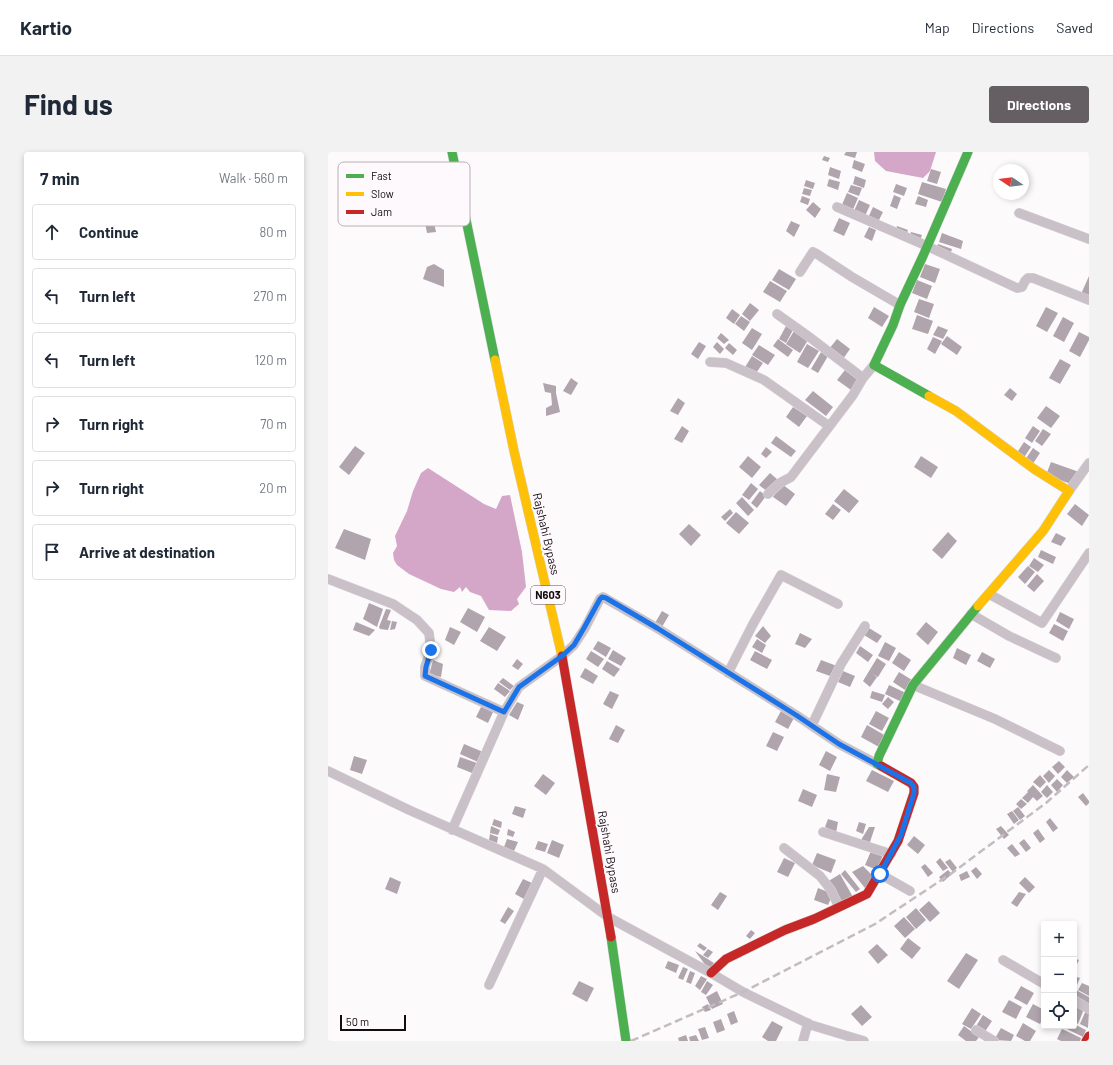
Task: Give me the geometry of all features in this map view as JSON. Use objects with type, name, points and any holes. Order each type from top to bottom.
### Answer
[{"type":"main road","name":"Rajshahi Bypass","points":[[452,152],[454,162]]},
{"type":"main road","points":[[711,973],[726,959],[785,930],[814,919],[867,894],[880,874],[904,828],[914,787],[908,780],[877,764],[879,756],[913,684],[1043,531],[1069,492],[956,411],[874,365],[893,325],[900,305],[968,152]]},
{"type":"main road","name":"Rajshahi Bypass","points":[[467,226],[514,451],[562,656],[608,917],[626,1041]]},
{"type":"main road","points":[[1086,1041],[1089,1036]]},
{"type":"street","points":[[837,206],[1016,288],[1022,288],[1028,278],[1033,278],[1089,300]]},
{"type":"street","points":[[1019,214],[1089,239]]},
{"type":"street","points":[[800,272],[813,252],[900,305]]},
{"type":"street","points":[[777,314],[863,378]]},
{"type":"street","points":[[710,362],[726,363],[764,380],[830,426]]},
{"type":"street","points":[[768,494],[780,482],[791,477],[874,365]]},
{"type":"street","points":[[1069,492],[1089,464]]},
{"type":"street","points":[[989,594],[1042,623],[1089,553]]},
{"type":"street","points":[[728,673],[753,624],[781,575],[838,604]]},
{"type":"street","points":[[328,579],[393,604],[417,620],[429,633],[431,650],[425,676],[504,712]]},
{"type":"street","points":[[452,830],[504,712],[519,687],[562,656],[574,645],[602,597],[639,617],[812,725],[839,744],[877,764]]},
{"type":"street","points":[[971,614],[1009,636],[1056,658]]},
{"type":"street","points":[[812,725],[841,664],[865,626]]},
{"type":"street","points":[[913,684],[996,719],[1060,752]]},
{"type":"street","points":[[328,771],[452,830],[543,869],[608,917],[743,992],[808,1023],[864,1041]]},
{"type":"street","points":[[823,832],[891,854]]},
{"type":"street","points":[[784,848],[820,876],[831,890],[839,907]]},
{"type":"street","points":[[489,985],[543,869]]},
{"type":"street","points":[[880,874],[910,891]]},
{"type":"street","points":[[1003,960],[1041,982]]},
{"type":"street","points":[[1077,1002],[1089,1009]]},
{"type":"street","points":[[804,1041],[808,1023]]},
{"type":"street","points":[[976,1030],[994,1041]]},
{"type":"shaded area","points":[[874,152],[936,152],[930,171],[923,178],[886,171],[875,161]]},
{"type":"shaded area","points":[[428,468],[484,504],[496,509],[502,496],[510,495],[522,552],[526,587],[517,599],[519,604],[511,611],[489,610],[481,596],[470,592],[466,587],[462,592],[460,587],[454,592],[441,589],[409,574],[397,565],[394,560],[393,553],[397,546],[395,536],[407,511],[413,491],[421,473]]},
{"type":"building","points":[[846,152],[857,152],[855,158],[844,155]]},
{"type":"building","points":[[824,156],[830,158],[828,162],[822,160]]},
{"type":"building","points":[[854,160],[865,164],[862,172],[852,168]]},
{"type":"building","points":[[830,167],[841,171],[839,179],[828,175]]},
{"type":"building","points":[[931,169],[941,172],[937,184],[927,181]]},
{"type":"building","points":[[855,176],[866,180],[864,188],[853,184]]},
{"type":"building","points":[[829,179],[840,182],[838,190],[827,186]]},
{"type":"building","points":[[806,180],[815,183],[813,189],[804,186]]},
{"type":"building","points":[[922,182],[946,189],[942,202],[918,194]]},
{"type":"building","points":[[896,184],[907,188],[904,196],[893,192]]},
{"type":"building","points":[[851,185],[862,188],[859,196],[848,192]]},
{"type":"building","points":[[804,188],[812,190],[810,196],[802,194]]},
{"type":"building","points":[[847,193],[858,198],[852,212],[841,207]]},
{"type":"building","points":[[894,195],[901,198],[897,209],[890,206]]},
{"type":"building","points":[[802,196],[810,199],[808,205],[800,202]]},
{"type":"building","points":[[918,196],[928,200],[926,207],[915,204]]},
{"type":"building","points":[[859,200],[870,205],[864,218],[853,213]]},
{"type":"building","points":[[813,202],[821,209],[815,218],[806,210]]},
{"type":"building","points":[[873,207],[883,212],[878,222],[868,218]]},
{"type":"building","points":[[839,218],[850,223],[844,236],[833,231]]},
{"type":"building","points":[[791,221],[800,225],[794,237],[786,231]]},
{"type":"building","points":[[426,226],[435,226],[436,232],[427,233]]},
{"type":"building","points":[[897,226],[908,230],[905,238],[894,234]]},
{"type":"building","points":[[869,227],[876,230],[872,241],[864,237]]},
{"type":"building","points":[[911,232],[922,235],[919,243],[909,240]]},
{"type":"building","points":[[942,233],[963,241],[961,249],[939,242]]},
{"type":"building","points":[[938,244],[952,249],[949,258],[935,252]]},
{"type":"building","points":[[434,264],[444,270],[444,287],[423,279],[427,267]]},
{"type":"building","points":[[925,264],[940,269],[935,283],[920,277]]},
{"type":"building","points":[[779,269],[796,279],[789,290],[772,280]]},
{"type":"building","points":[[1089,276],[1089,297],[1081,294]]},
{"type":"building","points":[[917,280],[932,286],[927,299],[912,293]]},
{"type":"building","points":[[770,281],[787,291],[780,302],[763,292]]},
{"type":"building","points":[[919,299],[934,304],[929,318],[914,312]]},
{"type":"building","points":[[750,303],[759,310],[750,321],[742,314]]},
{"type":"building","points":[[874,307],[889,316],[882,327],[868,318]]},
{"type":"building","points":[[1046,307],[1058,313],[1047,332],[1036,326]]},
{"type":"building","points":[[732,309],[740,315],[734,324],[726,318]]},
{"type":"building","points":[[917,315],[933,321],[928,334],[912,329]]},
{"type":"building","points":[[741,316],[750,322],[744,331],[735,324]]},
{"type":"building","points":[[1063,317],[1074,323],[1064,342],[1053,336]]},
{"type":"building","points":[[786,326],[793,330],[786,343],[779,339]]},
{"type":"building","points":[[938,326],[948,330],[943,339],[933,335]]},
{"type":"building","points":[[752,328],[762,334],[752,350],[742,343]]},
{"type":"building","points":[[794,331],[808,340],[800,353],[786,344]]},
{"type":"building","points":[[1079,332],[1089,337],[1089,340],[1080,357],[1069,351]]},
{"type":"building","points":[[721,333],[729,340],[724,344],[717,338]]},
{"type":"building","points":[[947,336],[962,347],[957,355],[941,344]]},
{"type":"building","points":[[933,337],[942,341],[935,354],[927,349]]},
{"type":"building","points":[[778,339],[793,350],[788,357],[773,346]]},
{"type":"building","points":[[837,339],[850,349],[843,359],[829,349]]},
{"type":"building","points":[[699,342],[706,346],[698,359],[691,354]]},
{"type":"building","points":[[717,342],[724,349],[720,354],[713,347]]},
{"type":"building","points":[[729,343],[737,350],[733,355],[725,348]]},
{"type":"building","points":[[807,344],[819,351],[808,368],[797,362]]},
{"type":"building","points":[[759,345],[775,355],[768,365],[752,355]]},
{"type":"building","points":[[821,352],[828,356],[818,373],[811,369]]},
{"type":"building","points":[[752,356],[763,363],[752,379],[742,372]]},
{"type":"building","points":[[1060,359],[1071,365],[1060,384],[1049,378]]},
{"type":"building","points":[[845,370],[858,380],[851,390],[837,380]]},
{"type":"building","points":[[571,378],[578,383],[571,395],[563,391]]},
{"type":"building","points":[[543,383],[556,386],[560,412],[546,416],[546,408],[552,405],[551,393],[545,392]]},
{"type":"building","points":[[1010,388],[1017,394],[1012,401],[1004,395]]},
{"type":"building","points":[[813,391],[833,407],[826,416],[805,400]]},
{"type":"building","points":[[678,398],[685,403],[678,415],[670,411]]},
{"type":"building","points":[[1046,406],[1060,416],[1051,428],[1037,418]]},
{"type":"building","points":[[793,407],[807,416],[799,427],[786,417]]},
{"type":"building","points":[[682,426],[689,431],[682,443],[674,439]]},
{"type":"building","points":[[1033,426],[1040,431],[1032,443],[1025,438]]},
{"type":"building","points":[[1043,429],[1051,434],[1042,446],[1035,441]]},
{"type":"building","points":[[776,436],[796,451],[791,457],[771,443]]},
{"type":"building","points":[[1024,442],[1031,447],[1023,459],[1016,454]]},
{"type":"building","points":[[355,446],[365,453],[349,475],[339,467]]},
{"type":"building","points":[[766,447],[772,452],[766,458],[761,454]]},
{"type":"building","points":[[1033,448],[1040,453],[1032,465],[1025,460]]},
{"type":"building","points":[[748,456],[761,467],[752,478],[739,467]]},
{"type":"building","points":[[921,456],[938,467],[931,478],[914,467]]},
{"type":"building","points":[[1051,462],[1079,472],[1074,485],[1046,475]]},
{"type":"building","points":[[770,473],[778,480],[768,492],[759,485]]},
{"type":"building","points":[[751,483],[758,489],[749,500],[742,495]]},
{"type":"building","points":[[782,484],[795,494],[786,506],[773,497]]},
{"type":"building","points":[[844,489],[859,501],[849,513],[834,501]]},
{"type":"building","points":[[760,491],[766,496],[757,508],[751,503]]},
{"type":"building","points":[[742,497],[754,510],[748,516],[736,503]]},
{"type":"building","points":[[833,504],[841,510],[833,520],[825,514]]},
{"type":"building","points":[[1075,504],[1089,515],[1082,526],[1067,514]]},
{"type":"building","points":[[730,509],[733,513],[725,521],[721,517]]},
{"type":"building","points":[[736,512],[749,523],[739,534],[726,523]]},
{"type":"building","points":[[689,524],[701,535],[691,546],[679,534]]},
{"type":"building","points":[[344,529],[371,539],[365,560],[335,548]]},
{"type":"building","points":[[948,532],[957,541],[942,559],[932,550]]},
{"type":"building","points":[[1056,533],[1066,538],[1061,546],[1051,542]]},
{"type":"building","points":[[1041,550],[1056,557],[1053,564],[1038,557]]},
{"type":"building","points":[[1034,558],[1044,565],[1038,572],[1029,566]]},
{"type":"building","points":[[1028,566],[1035,572],[1025,584],[1018,577]]},
{"type":"building","points":[[1037,574],[1044,581],[1034,592],[1027,586]]},
{"type":"building","points":[[369,603],[383,609],[377,627],[363,619]]},
{"type":"building","points":[[468,608],[485,617],[477,632],[460,622]]},
{"type":"building","points":[[386,609],[391,610],[387,620],[391,621],[388,630],[380,629],[379,627]]},
{"type":"building","points":[[662,611],[669,615],[662,627],[655,623]]},
{"type":"building","points":[[1060,612],[1074,619],[1069,629],[1056,621]]},
{"type":"building","points":[[392,621],[397,622],[395,629],[390,630]]},
{"type":"building","points":[[356,622],[375,630],[369,636],[353,630]]},
{"type":"building","points":[[926,622],[938,632],[928,645],[916,634]]},
{"type":"building","points":[[1054,624],[1068,631],[1063,641],[1049,633]]},
{"type":"building","points":[[763,626],[771,636],[765,643],[755,636]]},
{"type":"building","points":[[450,627],[461,632],[454,645],[445,640]]},
{"type":"building","points":[[489,627],[506,637],[497,651],[480,641]]},
{"type":"building","points":[[869,628],[882,636],[877,643],[864,635]]},
{"type":"building","points":[[800,633],[812,639],[805,648],[795,644]]},
{"type":"building","points":[[757,639],[766,645],[762,653],[752,647]]},
{"type":"building","points":[[598,641],[611,648],[606,657],[593,649]]},
{"type":"building","points":[[885,642],[896,648],[889,661],[878,656]]},
{"type":"building","points":[[860,646],[873,655],[868,662],[856,653]]},
{"type":"building","points":[[957,648],[971,655],[966,665],[953,658]]},
{"type":"building","points":[[613,650],[626,658],[621,666],[608,659]]},
{"type":"building","points":[[591,651],[604,659],[598,667],[586,659]]},
{"type":"building","points":[[755,651],[772,660],[767,669],[750,660]]},
{"type":"building","points":[[899,652],[911,660],[904,671],[892,663]]},
{"type":"building","points":[[982,652],[995,659],[990,668],[977,661]]},
{"type":"building","points":[[877,658],[886,664],[878,677],[872,674],[877,677],[870,687],[863,681]]},
{"type":"building","points":[[517,659],[523,664],[518,670],[512,666]]},
{"type":"building","points":[[433,660],[443,664],[441,677],[429,675]]},
{"type":"building","points":[[821,660],[837,666],[833,677],[816,671]]},
{"type":"building","points":[[607,661],[620,669],[614,677],[602,669]]},
{"type":"building","points":[[585,668],[598,676],[593,684],[580,677]]},
{"type":"building","points":[[843,671],[855,676],[850,687],[838,682]]},
{"type":"building","points":[[899,672],[912,680],[905,690],[893,682]]},
{"type":"building","points":[[503,678],[514,686],[510,690],[499,682]]},
{"type":"building","points":[[498,683],[510,691],[505,697],[494,689]]},
{"type":"building","points":[[889,685],[908,694],[904,703],[885,694]]},
{"type":"building","points":[[610,691],[619,695],[612,709],[603,704]]},
{"type":"building","points":[[872,691],[885,695],[882,702],[870,698]]},
{"type":"building","points":[[888,697],[894,702],[888,709],[882,704]]},
{"type":"building","points":[[517,702],[524,705],[518,720],[509,715]]},
{"type":"building","points":[[482,705],[494,710],[488,723],[476,717]]},
{"type":"building","points":[[781,711],[794,718],[788,729],[775,722]]},
{"type":"building","points":[[876,711],[889,718],[882,731],[869,724]]},
{"type":"building","points":[[616,725],[625,730],[618,743],[609,739]]},
{"type":"building","points":[[867,725],[886,736],[879,747],[861,737]]},
{"type":"building","points":[[773,732],[784,737],[777,751],[766,746]]},
{"type":"building","points":[[464,744],[483,752],[478,762],[460,754]]},
{"type":"building","points":[[826,751],[837,757],[830,771],[819,765]]},
{"type":"building","points":[[354,756],[367,760],[362,774],[350,770]]},
{"type":"building","points":[[460,757],[477,763],[472,773],[457,767]]},
{"type":"building","points":[[1059,761],[1065,767],[1058,774],[1052,767]]},
{"type":"building","points":[[872,770],[894,781],[888,792],[866,781]]},
{"type":"building","points":[[1049,770],[1055,776],[1049,783],[1043,776]]},
{"type":"building","points":[[1067,770],[1074,777],[1067,783],[1061,777]]},
{"type":"building","points":[[543,774],[555,783],[546,795],[534,786]]},
{"type":"building","points":[[827,774],[840,777],[836,792],[824,790]]},
{"type":"building","points":[[1040,775],[1046,782],[1040,788],[1033,782]]},
{"type":"building","points":[[1057,779],[1063,785],[1057,792],[1051,785]]},
{"type":"building","points":[[1033,785],[1043,796],[1037,801],[1027,791]]},
{"type":"building","points":[[1047,785],[1053,792],[1047,798],[1041,792]]},
{"type":"building","points":[[803,789],[817,795],[812,807],[798,801]]},
{"type":"building","points":[[1028,792],[1033,797],[1028,803],[1022,798]]},
{"type":"building","points":[[1083,793],[1089,801],[1086,806],[1078,797]]},
{"type":"building","points":[[1021,799],[1027,804],[1021,809],[1016,804]]},
{"type":"building","points":[[515,806],[526,809],[523,818],[512,814]]},
{"type":"building","points":[[1018,807],[1025,816],[1020,820],[1013,811]]},
{"type":"building","points":[[1012,811],[1019,820],[1014,824],[1007,814]]},
{"type":"building","points":[[1050,818],[1058,828],[1053,832],[1046,822]]},
{"type":"building","points":[[494,819],[502,822],[501,828],[492,825]]},
{"type":"building","points":[[828,819],[838,822],[836,833],[825,827]]},
{"type":"building","points":[[859,822],[866,824],[863,834],[856,831]]},
{"type":"building","points":[[491,826],[500,830],[498,835],[490,833]]},
{"type":"building","points":[[1001,826],[1009,835],[1004,839],[996,829]]},
{"type":"building","points":[[869,827],[875,827],[869,845],[861,840]]},
{"type":"building","points":[[508,829],[515,832],[513,837],[507,835]]},
{"type":"building","points":[[1038,829],[1045,839],[1040,843],[1033,833]]},
{"type":"building","points":[[490,834],[498,837],[497,843],[489,840]]},
{"type":"building","points":[[914,836],[925,845],[918,854],[907,845]]},
{"type":"building","points":[[507,839],[518,842],[514,851],[504,847]]},
{"type":"building","points":[[1024,839],[1031,848],[1026,852],[1019,843]]},
{"type":"building","points":[[552,840],[564,845],[559,858],[547,853]]},
{"type":"building","points":[[538,841],[548,844],[545,852],[535,849]]},
{"type":"building","points":[[1012,844],[1020,854],[1015,857],[1007,848]]},
{"type":"building","points":[[871,851],[883,855],[877,870],[865,865]]},
{"type":"building","points":[[817,853],[836,860],[831,873],[812,865]]},
{"type":"building","points":[[784,858],[795,863],[788,877],[777,872]]},
{"type":"building","points":[[940,858],[948,868],[943,871],[936,862]]},
{"type":"building","points":[[950,859],[957,868],[953,872],[945,862]]},
{"type":"building","points":[[925,864],[933,873],[928,877],[921,867]]},
{"type":"building","points":[[863,866],[874,877],[865,888],[852,872]]},
{"type":"building","points":[[976,867],[982,874],[977,879],[971,871]]},
{"type":"building","points":[[845,870],[860,889],[856,892],[841,874]]},
{"type":"building","points":[[948,870],[952,874],[943,882],[939,877]]},
{"type":"building","points":[[967,871],[970,877],[961,881],[959,875]]},
{"type":"building","points":[[840,874],[853,897],[840,905],[827,882]]},
{"type":"building","points":[[390,877],[401,882],[397,894],[385,889]]},
{"type":"building","points":[[1025,877],[1035,887],[1029,893],[1019,883]]},
{"type":"building","points":[[523,879],[532,883],[524,899],[515,894]]},
{"type":"building","points":[[818,888],[833,894],[828,905],[814,900]]},
{"type":"building","points":[[720,892],[727,896],[718,910],[711,905]]},
{"type":"building","points":[[1019,892],[1026,894],[1017,907],[1011,903]]},
{"type":"building","points":[[929,901],[940,913],[930,922],[919,910]]},
{"type":"building","points":[[508,907],[514,911],[505,924],[500,921]]},
{"type":"building","points":[[916,908],[926,920],[916,929],[906,917]]},
{"type":"building","points":[[904,917],[915,929],[905,938],[894,926]]},
{"type":"building","points":[[751,930],[755,933],[750,939],[746,936]]},
{"type":"building","points":[[908,938],[921,948],[912,959],[900,949]]},
{"type":"building","points":[[700,943],[707,948],[704,951],[697,946]]},
{"type":"building","points":[[877,944],[888,955],[878,964],[868,952]]},
{"type":"building","points":[[708,949],[713,952],[708,958],[703,955]]},
{"type":"building","points":[[695,951],[714,963],[709,970]]},
{"type":"building","points":[[966,953],[978,960],[959,989],[947,981]]},
{"type":"building","points":[[668,961],[679,965],[676,973],[665,968]]},
{"type":"building","points":[[683,967],[688,969],[683,980],[678,978]]},
{"type":"building","points":[[690,971],[695,973],[691,984],[686,982]]},
{"type":"building","points":[[701,976],[707,979],[700,990],[695,986]]},
{"type":"building","points":[[1077,977],[1080,978],[1077,985]]},
{"type":"building","points":[[579,981],[594,988],[587,1002],[572,994]]},
{"type":"building","points":[[707,981],[713,985],[706,995],[701,992]]},
{"type":"building","points":[[1082,983],[1089,986],[1089,996],[1078,990]]},
{"type":"building","points":[[1021,986],[1034,993],[1027,1005],[1014,998]]},
{"type":"building","points":[[717,991],[723,1004],[712,1009],[706,997]]},
{"type":"building","points":[[1077,991],[1089,997],[1089,1006],[1077,1000]]},
{"type":"building","points":[[1009,1000],[1022,1007],[1016,1019],[1002,1012]]},
{"type":"building","points":[[708,1004],[711,1010],[705,1012],[702,1007]]},
{"type":"building","points":[[1033,1004],[1041,1008],[1040,1024],[1026,1017]]},
{"type":"building","points":[[861,1005],[872,1017],[862,1026],[851,1014]]},
{"type":"building","points":[[1077,1006],[1084,1009],[1077,1024]]},
{"type":"building","points":[[972,1008],[981,1014],[971,1029],[962,1024]]},
{"type":"building","points":[[1086,1010],[1089,1012],[1088,1028],[1080,1024]]},
{"type":"building","points":[[734,1011],[738,1022],[731,1025],[727,1014]]},
{"type":"building","points":[[983,1015],[992,1021],[982,1036],[973,1031]]},
{"type":"building","points":[[721,1019],[725,1030],[717,1033],[713,1022]]},
{"type":"building","points":[[772,1021],[783,1027],[776,1041],[768,1041],[762,1037]]},
{"type":"building","points":[[1023,1023],[1036,1031],[1030,1041],[1025,1041],[1016,1036]]},
{"type":"building","points":[[964,1026],[979,1037],[976,1041],[966,1041],[958,1035]]},
{"type":"building","points":[[1077,1026],[1086,1030],[1083,1037],[1067,1029],[1077,1029]]},
{"type":"building","points":[[705,1027],[709,1038],[702,1040],[698,1029]]},
{"type":"building","points":[[1001,1028],[1014,1035],[1011,1041],[994,1040]]},
{"type":"building","points":[[1062,1029],[1081,1038],[1080,1041],[1061,1041],[1057,1039]]},
{"type":"building","points":[[686,1035],[688,1041],[679,1041],[678,1038]]},
{"type":"building","points":[[696,1035],[699,1041],[690,1041],[689,1037]]},
{"type":"railway","points":[[631,1041],[743,992],[875,924],[952,873],[1046,803],[1089,765]]},
{"type":"traffic: fast","points":[[452,152],[454,162]]},
{"type":"traffic: fast","points":[[929,396],[874,365],[893,325],[900,305],[968,152]]},
{"type":"traffic: fast","points":[[467,226],[495,360]]},
{"type":"traffic: fast","points":[[881,766],[877,764],[879,756],[913,685],[978,606]]},
{"type":"traffic: fast","points":[[611,937],[626,1041]]},
{"type":"traffic: slow","points":[[495,360],[514,451],[562,656]]},
{"type":"traffic: slow","points":[[929,396],[956,411],[1034,469],[1069,491],[1043,531],[978,606]]},
{"type":"traffic: jam","points":[[562,656],[611,937]]},
{"type":"traffic: jam","points":[[711,973],[726,959],[785,930],[814,919],[867,894],[898,841],[914,793],[914,787],[911,783],[881,766]]},
{"type":"traffic: jam","points":[[1086,1041],[1089,1036]]},
{"type":"route","points":[[431,650],[425,676],[504,712],[519,687],[562,656],[574,645],[600,599],[602,597],[606,598],[796,715],[839,744],[908,780],[911,783],[914,787],[914,793],[904,828],[880,874]]}]
